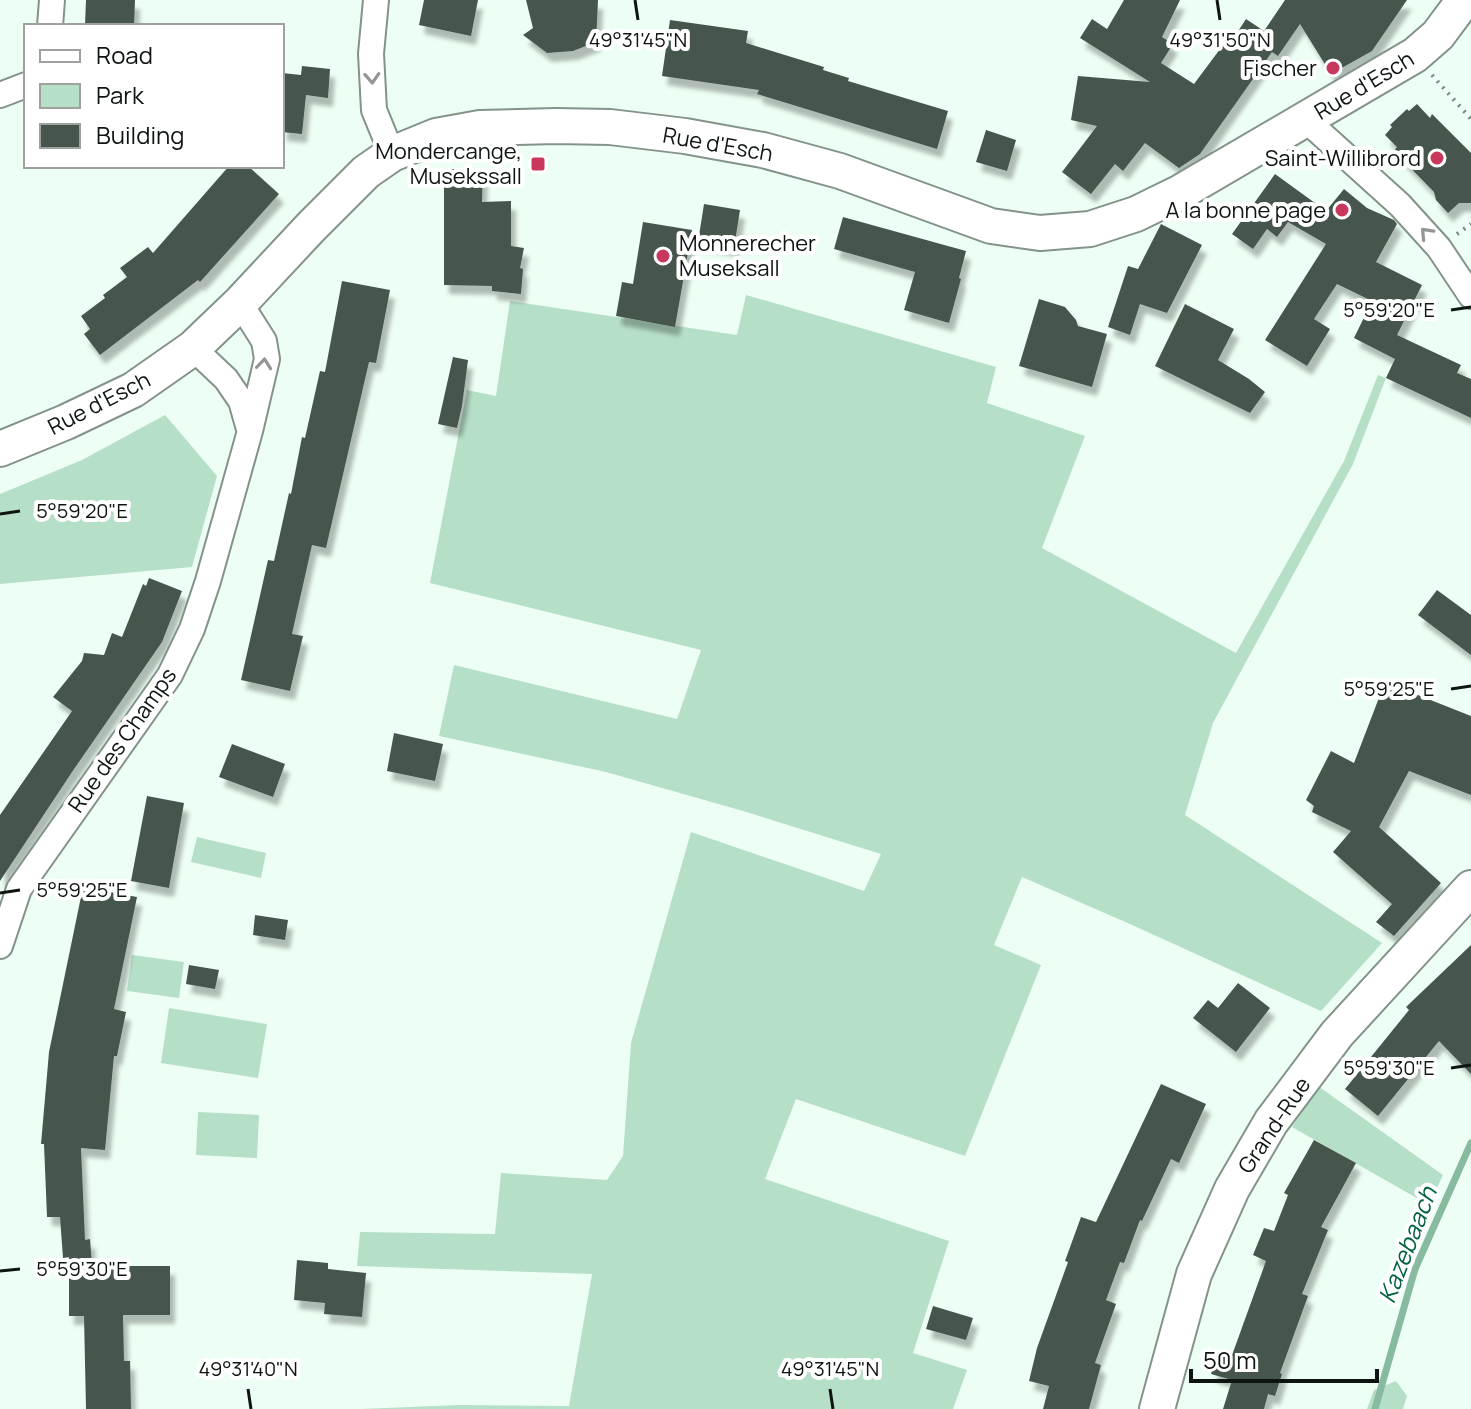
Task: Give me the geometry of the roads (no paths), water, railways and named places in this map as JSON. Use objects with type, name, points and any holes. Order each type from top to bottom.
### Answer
[{"type":"main road","name":"Rue d'Esch","points":[[0,449],[133,390],[193,348],[366,172],[392,154],[436,136],[480,128],[556,126],[610,127],[685,136],[763,150],[840,171],[991,226],[1040,233],[1090,229],[1136,214],[1181,192],[1415,55],[1438,35],[1464,0]]},
{"type":"main road","name":"Grand-Rue","points":[[1157,1409],[1194,1274],[1232,1189],[1271,1122],[1337,1034],[1471,888]]},
{"type":"street","points":[[50,24],[52,0]]},
{"type":"street","points":[[376,0],[371,54],[374,110],[392,154]]},
{"type":"street","points":[[0,95],[24,86]]},
{"type":"street","points":[[1306,120],[1400,205],[1439,248],[1471,296]]},
{"type":"street","name":"Rue des Champs","points":[[0,946],[19,889],[170,675],[192,629],[250,431],[267,359],[264,341],[240,303]]},
{"type":"street","points":[[193,348],[226,379],[241,401],[250,431]]},
{"type":"waterway","name":"Kazebaach","points":[[1375,1409],[1415,1269],[1471,1143]]},
{"type":"place","name":"Fischer","points":[[1333,68]]},
{"type":"place","name":"Saint-Willibrord","points":[[1437,158]]},
{"type":"place","name":"Mondercange, Musekssall","points":[[538,164]]},
{"type":"place","name":"A la bonne page","points":[[1342,210]]},
{"type":"place","name":"Monnerecher Museksall","points":[[663,256]]}]
